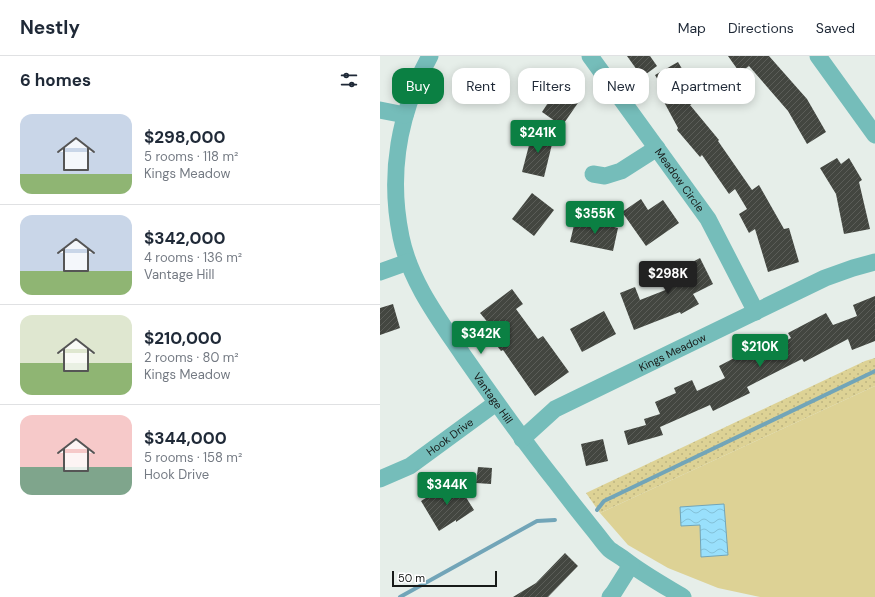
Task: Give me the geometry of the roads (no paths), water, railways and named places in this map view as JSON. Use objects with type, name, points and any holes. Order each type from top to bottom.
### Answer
[{"type":"street","name":"Vantage Hill","points":[[430,56],[417,81],[405,114],[397,156],[395,183],[401,237],[408,262],[420,288],[435,313],[522,439],[608,548],[631,565],[683,597]]},
{"type":"street","name":"Meadow Circle","points":[[590,56],[708,219],[756,312]]},
{"type":"street","points":[[818,56],[875,135]]},
{"type":"street","points":[[380,110],[405,114]]},
{"type":"street","points":[[593,174],[605,176],[621,172],[657,148]]},
{"type":"street","points":[[380,272],[408,262]]},
{"type":"street","name":"Kings Meadow","points":[[522,439],[555,409],[825,278],[852,268],[875,262]]},
{"type":"street","name":"Hook Drive","points":[[380,479],[410,466],[496,403]]},
{"type":"street","points":[[610,597],[631,565]]},
{"type":"water","points":[[724,504],[728,555],[701,557],[700,525],[681,526],[680,507]]},
{"type":"waterway","points":[[597,510],[604,501],[875,371]]},
{"type":"waterway","points":[[400,597],[537,521],[555,520]]}]
